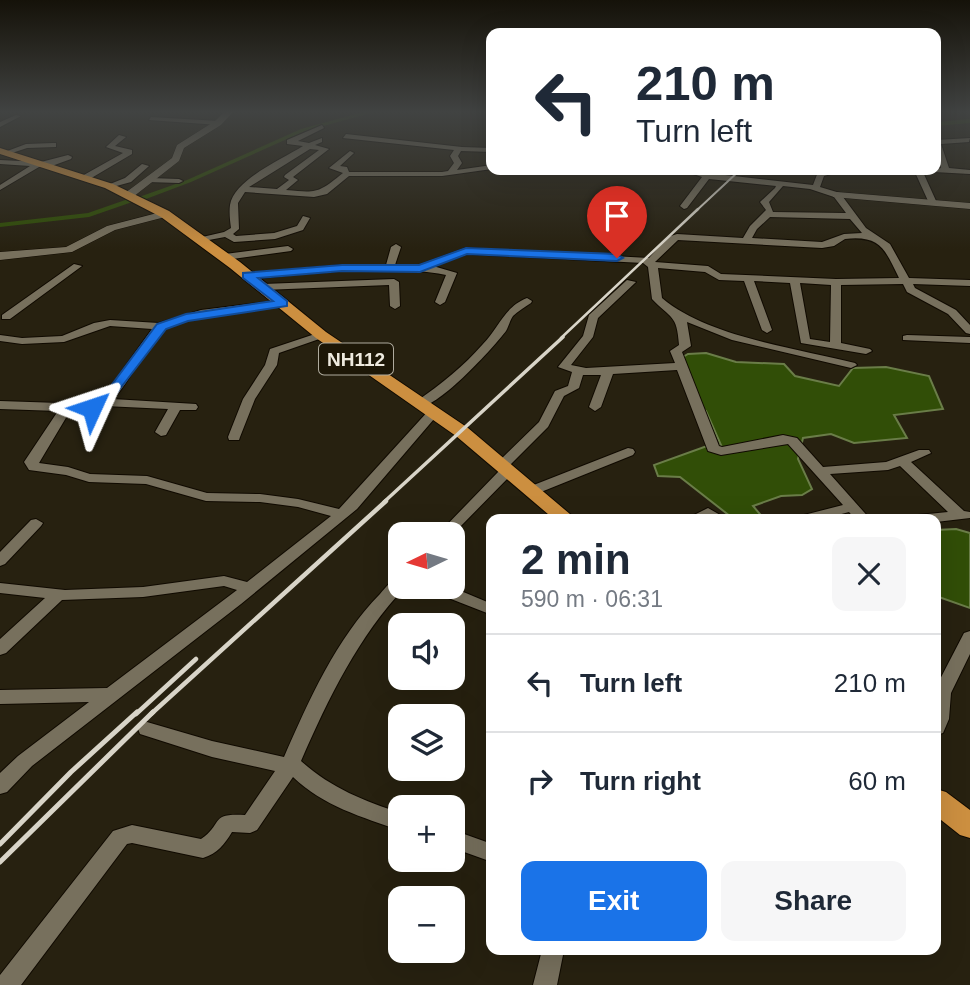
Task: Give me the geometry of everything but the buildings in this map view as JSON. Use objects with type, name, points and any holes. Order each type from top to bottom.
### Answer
[{"type":"highway","name":"NH112","points":[[10,157],[109,186],[165,214],[225,257],[321,335],[427,408],[560,514]]},
{"type":"highway","points":[[941,804],[970,826]]},
{"type":"street","points":[[0,188],[42,165],[68,157]]},
{"type":"street","points":[[85,178],[121,157]]},
{"type":"street","points":[[135,198],[150,180],[177,157]]},
{"type":"street","points":[[201,240],[227,234],[235,229],[234,209],[240,191],[252,180],[290,157]]},
{"type":"street","points":[[278,193],[294,180],[288,177],[314,157]]},
{"type":"street","points":[[345,157],[333,167],[344,169],[347,174]]},
{"type":"street","points":[[450,173],[458,163],[455,157]]},
{"type":"street","points":[[109,186],[128,180],[145,166]]},
{"type":"street","points":[[240,191],[257,189],[278,193],[320,194],[347,174],[450,173],[486,168]]},
{"type":"street","points":[[941,170],[970,172]]},
{"type":"street","points":[[704,175],[816,188],[837,195],[970,206]]},
{"type":"street","points":[[816,188],[821,175]]},
{"type":"street","points":[[919,175],[933,203]]},
{"type":"street","points":[[684,206],[707,176]]},
{"type":"street","points":[[150,180],[178,181]]},
{"type":"street","points":[[768,214],[770,210],[764,202],[779,189],[780,183]]},
{"type":"street","points":[[837,195],[863,230],[887,246],[911,290],[951,312],[970,331]]},
{"type":"street","points":[[0,256],[68,250],[111,228],[165,214]]},
{"type":"street","points":[[747,242],[753,225],[768,214],[852,216]]},
{"type":"street","points":[[227,234],[232,239],[277,235],[286,230],[300,228],[306,218]]},
{"type":"street","points":[[851,365],[736,338],[681,316],[656,299],[651,264],[674,238],[822,245],[831,244],[842,236],[875,237]]},
{"type":"street","points":[[390,267],[396,247]]},
{"type":"street","points":[[225,257],[288,249]]},
{"type":"street","points":[[426,268],[459,253],[471,251],[640,259],[651,264],[708,269],[716,276],[795,281],[904,280],[970,283]]},
{"type":"street","points":[[0,329],[8,320],[3,316],[77,266]]},
{"type":"street","points":[[247,275],[390,267],[452,272],[440,302]]},
{"type":"street","points":[[748,278],[767,330]]},
{"type":"street","points":[[795,281],[805,341],[866,351]]},
{"type":"street","points":[[262,287],[394,282],[395,306]]},
{"type":"street","points":[[631,282],[593,317],[588,337],[564,365],[578,371],[682,366]]},
{"type":"street","points":[[835,346],[836,282]]},
{"type":"street","points":[[0,786],[25,761],[250,588],[341,514],[387,468],[440,391],[488,347],[503,327],[507,316],[527,301]]},
{"type":"street","points":[[0,338],[22,341],[64,339],[103,324],[161,326],[186,318],[283,303]]},
{"type":"street","points":[[681,316],[685,346],[676,351],[713,447],[721,450],[787,439],[792,441],[858,514]]},
{"type":"street","points":[[0,405],[92,408],[104,402],[161,326]]},
{"type":"street","points":[[234,437],[248,399],[271,365],[274,351],[321,335]]},
{"type":"street","points":[[907,338],[970,340]]},
{"type":"street","points":[[595,407],[608,370]]},
{"type":"street","points":[[456,522],[544,425],[559,394],[573,388],[578,371]]},
{"type":"street","points":[[104,402],[192,407]]},
{"type":"street","points":[[161,432],[176,406]]},
{"type":"street","points":[[65,409],[31,462],[34,467],[68,471],[89,478],[147,480],[214,498],[260,498],[298,503],[341,514]]},
{"type":"street","points":[[531,491],[628,452]]},
{"type":"street","points":[[818,471],[888,466],[924,453]]},
{"type":"street","points":[[903,462],[965,515]]},
{"type":"street","points":[[825,514],[852,507]]},
{"type":"street","points":[[941,517],[965,515]]},
{"type":"street","points":[[0,561],[36,523]]},
{"type":"street","points":[[0,589],[57,596],[143,592],[219,581],[250,588]]},
{"type":"street","points":[[7,985],[120,837],[132,834],[203,849],[209,847],[227,823],[250,824],[290,764],[312,714],[352,639],[388,594]]},
{"type":"street","points":[[0,649],[57,596]]},
{"type":"street","points":[[465,599],[486,607]]},
{"type":"street","points":[[941,698],[970,637]]},
{"type":"street","points":[[0,697],[111,695]]},
{"type":"street","points":[[147,729],[212,749],[290,764],[311,784],[330,796],[388,816]]},
{"type":"street","points":[[465,843],[486,851]]},
{"type":"street","points":[[545,985],[552,955]]},
{"type":"shaded area","points":[[706,353],[736,362],[784,364],[795,376],[839,386],[853,368],[886,367],[929,376],[943,409],[894,415],[907,438],[854,443],[831,434],[803,438],[798,459],[812,489],[802,495],[781,496],[753,506],[760,514],[727,514],[680,477],[658,476],[654,465],[707,446],[721,445],[706,411],[694,405],[678,360],[688,354]]},
{"type":"shaded area","points":[[956,529],[970,533],[970,608],[941,598],[941,530]]},
{"type":"waterway","points":[[143,197],[189,181],[243,157]]},
{"type":"waterway","points":[[0,225],[89,215],[134,200]]},
{"type":"railway","points":[[696,211],[735,175]]},
{"type":"railway","points":[[561,338],[698,209]]},
{"type":"railway","points":[[384,502],[563,337]]},
{"type":"railway","points":[[151,714],[386,501]]},
{"type":"railway","points":[[136,714],[196,659]]},
{"type":"railway","points":[[0,844],[71,772],[137,712]]},
{"type":"railway","points":[[0,862],[153,712]]},
{"type":"route","points":[[92,408],[102,404],[115,390],[161,326],[217,312],[283,303],[247,275],[342,268],[420,268],[429,267],[466,251],[617,258]]}]
